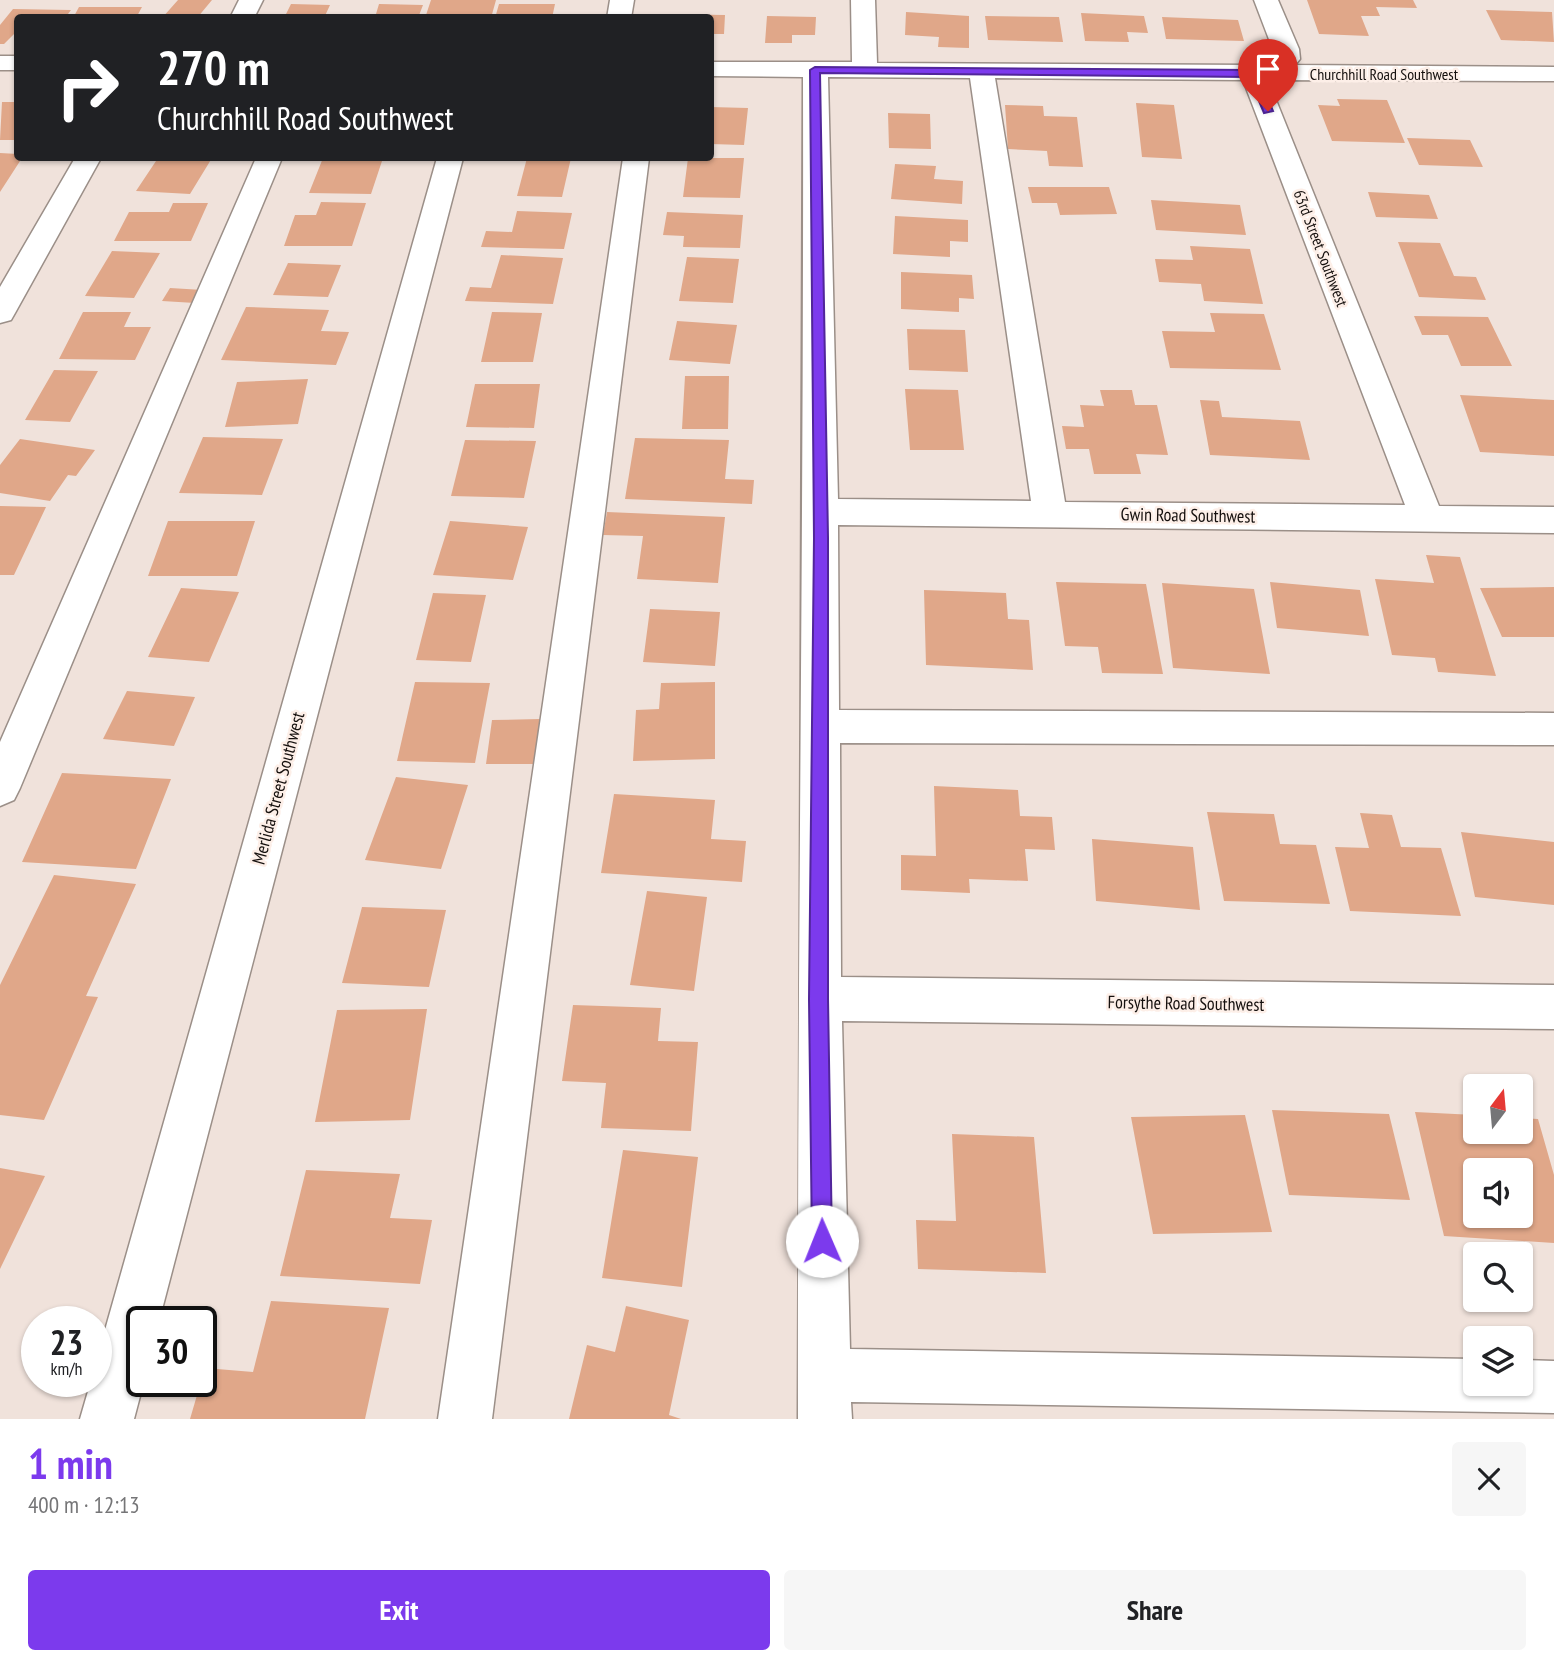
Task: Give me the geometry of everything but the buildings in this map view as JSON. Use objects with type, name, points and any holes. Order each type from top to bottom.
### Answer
[{"type":"street","points":[[863,0],[865,70]]},
{"type":"street","points":[[1253,74],[1288,59],[1287,49],[1266,0]]},
{"type":"street","name":"Churchhill Road Southwest","points":[[714,69],[1554,75]]},
{"type":"street","points":[[815,70],[822,726],[819,999],[825,1397],[1554,1387]]},
{"type":"street","points":[[981,71],[1050,513]]},
{"type":"street","name":"63rd Street Southwest","points":[[1253,74],[1427,518]]},
{"type":"street","points":[[0,313],[86,161]]},
{"type":"street","points":[[0,788],[268,161]]},
{"type":"street","name":"Merlida Street Southwest","points":[[107,1419],[449,161]]},
{"type":"street","points":[[465,1419],[636,161]]},
{"type":"street","name":"Gwin Road Southwest","points":[[821,512],[1554,520]]},
{"type":"street","points":[[822,726],[1554,729]]},
{"type":"street","name":"Forsythe Road Southwest","points":[[819,999],[1554,1007]]},
{"type":"route","points":[[822,1241],[819,999],[821,538],[815,70],[1253,74],[1268,111]]}]
